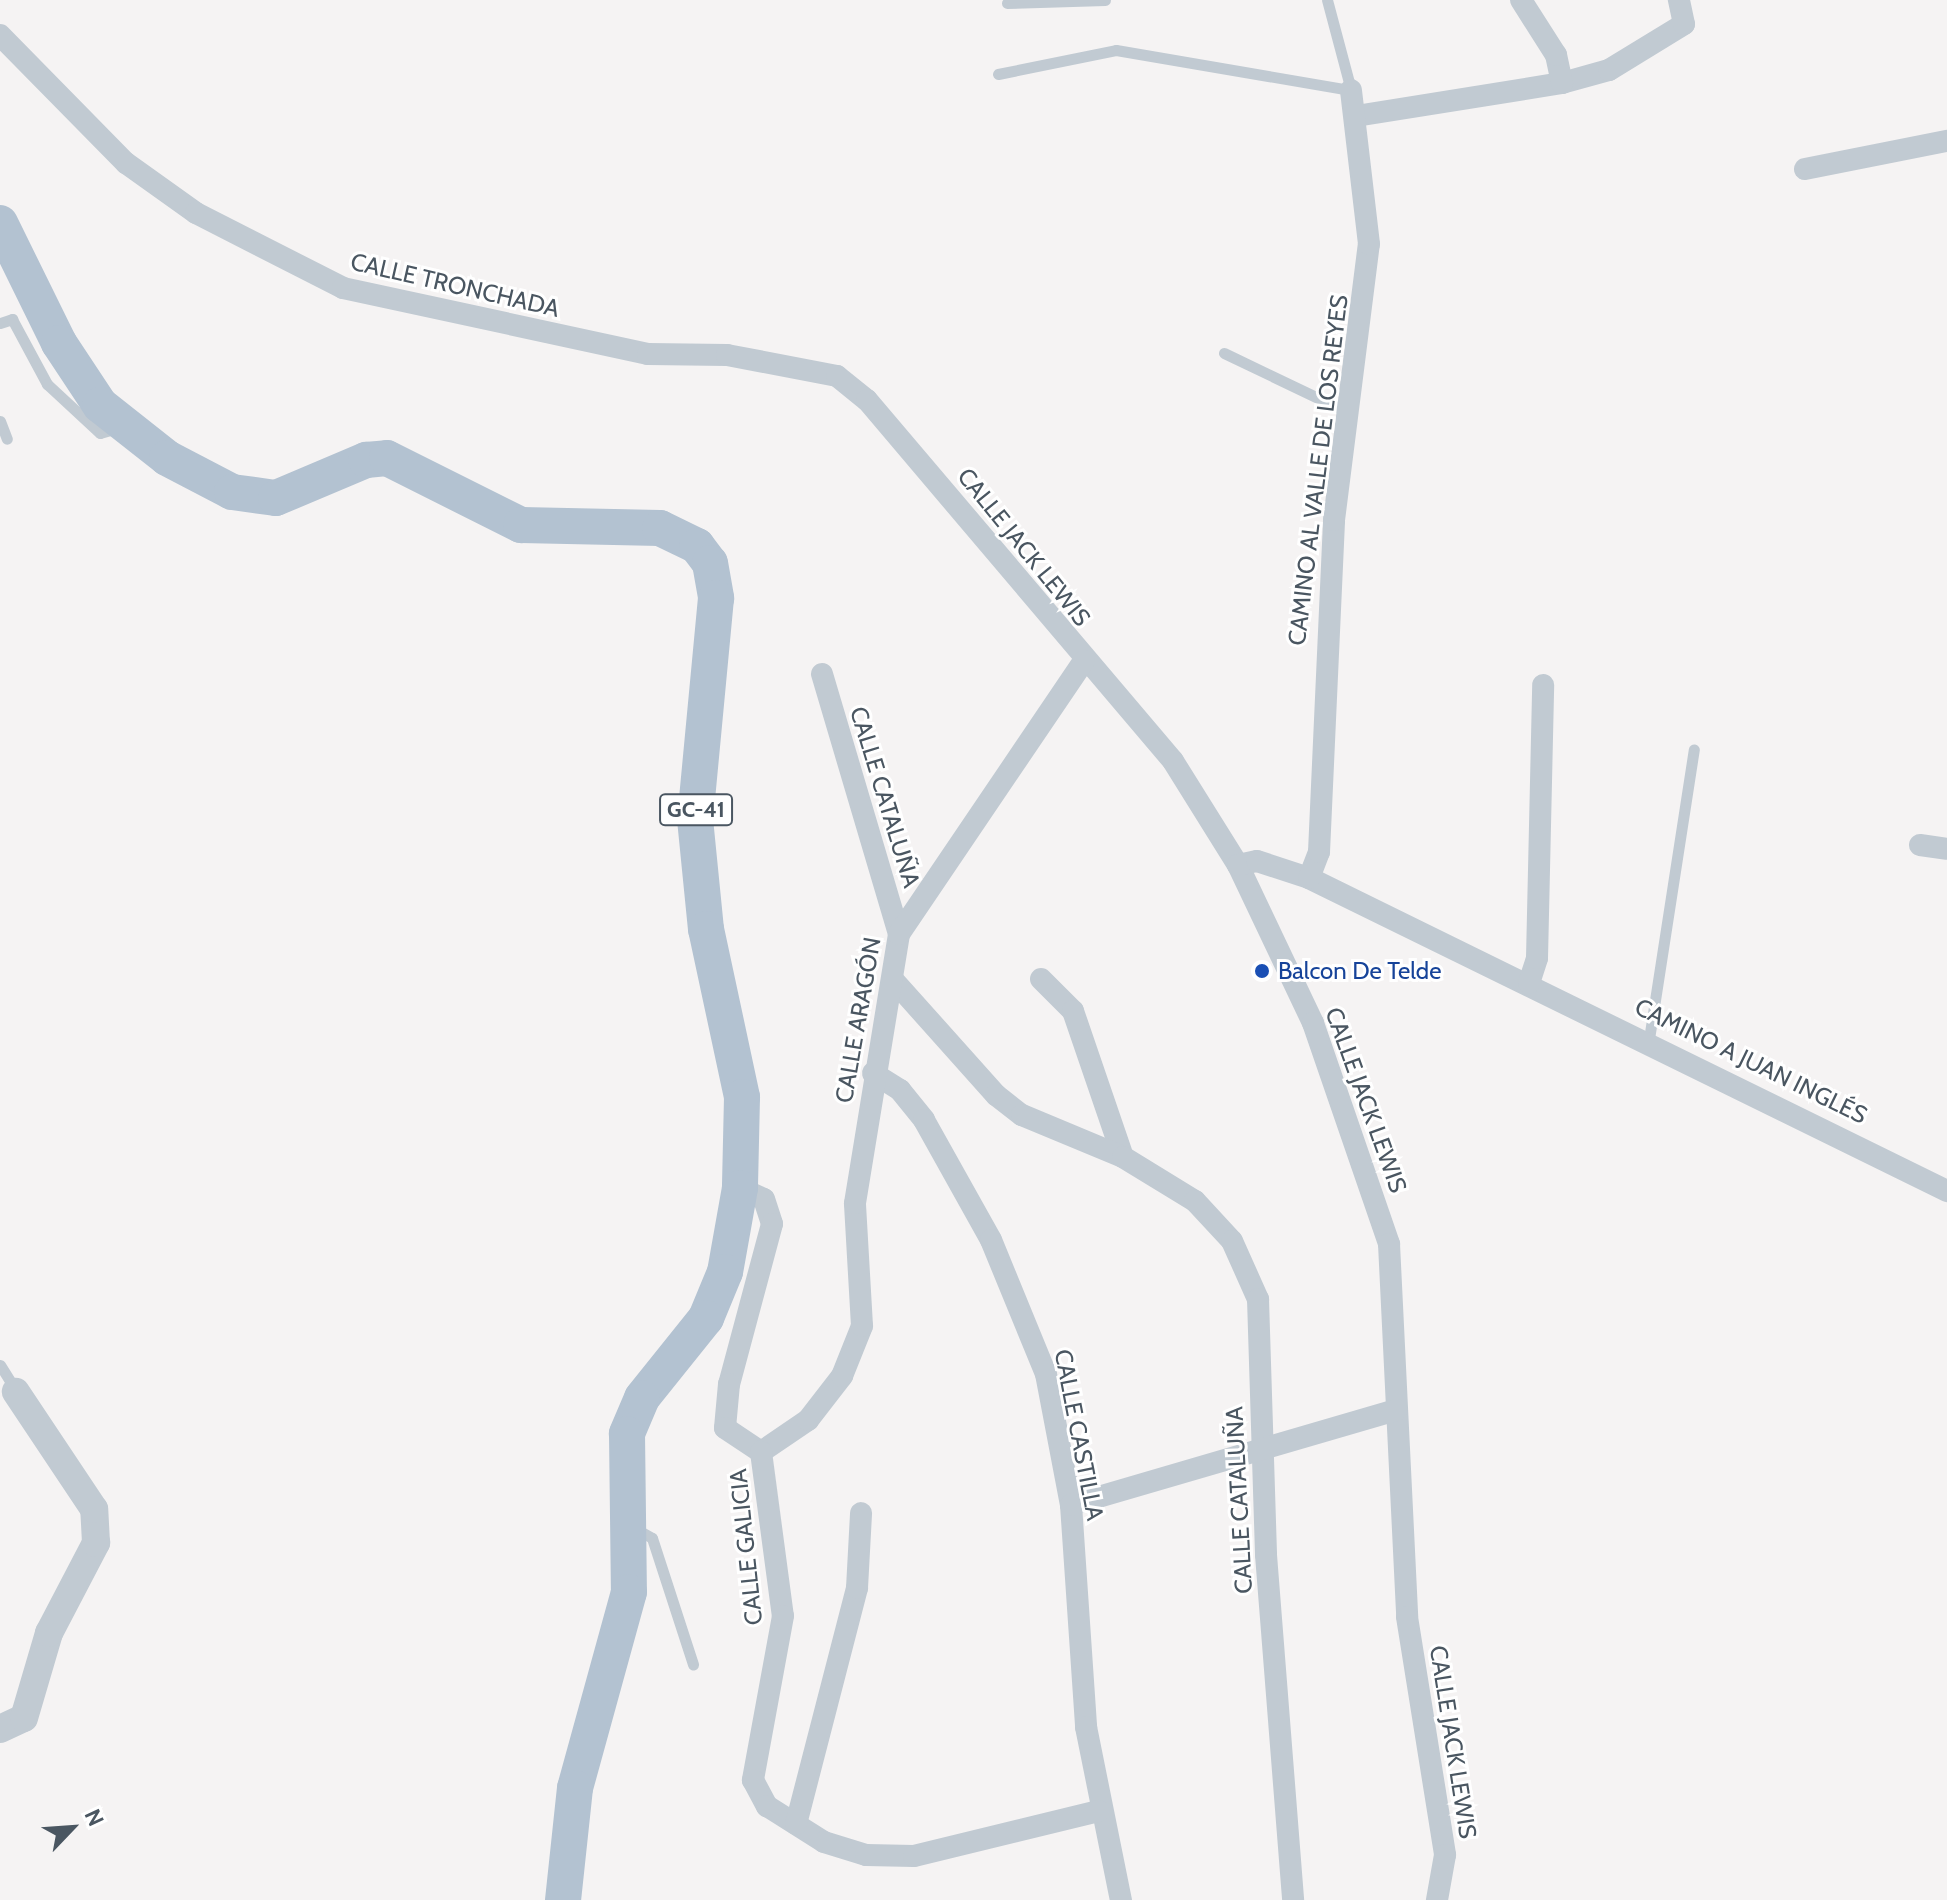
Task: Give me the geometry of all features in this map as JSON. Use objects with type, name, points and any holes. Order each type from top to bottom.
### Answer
[{"type":"main road","name":"GC-41","points":[[0,223],[82,384],[123,426],[167,458],[255,498],[298,492],[366,460],[387,458],[521,525],[660,528],[697,546],[710,563],[716,598],[695,819],[706,929],[742,1097],[740,1188],[725,1272],[706,1318],[642,1398],[627,1434],[629,1592],[575,1788],[563,1900]]},
{"type":"street","points":[[1521,0],[1556,55],[1562,83]]},
{"type":"street","points":[[1356,116],[1562,83],[1609,70],[1684,24],[1679,0]]},
{"type":"street","name":"CALLE TRONCHADA","points":[[0,35],[126,163],[196,213],[343,288],[648,354],[727,355],[837,376]]},
{"type":"street","name":"CAMINO AL VALLE DE LOS REYES","points":[[1309,878],[1319,852],[1324,623],[1369,244],[1351,90]]},
{"type":"street","points":[[1805,169],[1947,141]]},
{"type":"street","name":"CALLE JACK LEWIS","points":[[837,376],[966,514],[1084,661],[1173,761],[1238,865],[1313,1023],[1389,1244],[1407,1617],[1445,1855],[1437,1900]]},
{"type":"street","name":"CALLE ARAGÓN","points":[[761,1452],[808,1420],[842,1376],[862,1326],[855,1203],[878,1026],[895,982],[899,934],[1084,661]]},
{"type":"street","name":"CALLE CATALUÑA","points":[[822,674],[899,934]]},
{"type":"street","points":[[1529,983],[1537,958],[1543,685]]},
{"type":"street","points":[[1920,845],[1947,849]]},
{"type":"street","name":"CAMINO A JUAN INGLÉS","points":[[1238,865],[1257,861],[1309,878],[1649,1039],[1947,1191]]},
{"type":"street","points":[[1041,979],[1073,1011],[1123,1157]]},
{"type":"street","name":"CALLE CATALUÑA","points":[[895,982],[927,1009],[996,1095],[1022,1115],[1123,1157],[1195,1201],[1232,1241],[1258,1299],[1261,1447],[1293,1900]]},
{"type":"street","name":"CALLE CASTILLA","points":[[873,1073],[900,1090],[924,1120],[991,1240],[1046,1374],[1071,1505],[1099,1811],[1121,1900]]},
{"type":"street","name":"CALLE GALICIA","points":[[740,1188],[764,1199],[772,1224],[729,1384],[725,1428],[761,1452],[783,1616],[753,1780],[767,1806],[796,1824],[866,1855],[914,1856],[1099,1811]]},
{"type":"street","points":[[0,1729],[24,1718],[49,1633],[96,1543],[94,1509],[16,1392]]},
{"type":"street","points":[[1071,1505],[1396,1410]]},
{"type":"street","points":[[796,1824],[857,1588],[861,1513]]},
{"type":"lane","points":[[1007,3],[1105,0]]},
{"type":"lane","name":"CAMINO AL VALLE DE LOS REYES","points":[[1327,0],[1351,90]]},
{"type":"lane","points":[[998,74],[1116,50],[1351,90]]},
{"type":"lane","points":[[0,323],[12,319],[47,384],[100,433],[123,426]]},
{"type":"lane","points":[[1224,353],[1350,414]]},
{"type":"lane","points":[[0,421],[7,439]]},
{"type":"lane","points":[[1649,1039],[1694,749]]},
{"type":"lane","points":[[0,1365],[16,1392]]},
{"type":"lane","points":[[628,1525],[652,1538],[693,1664]]},
{"type":"place","name":"Balcon De Telde","points":[[1262,971]]}]
